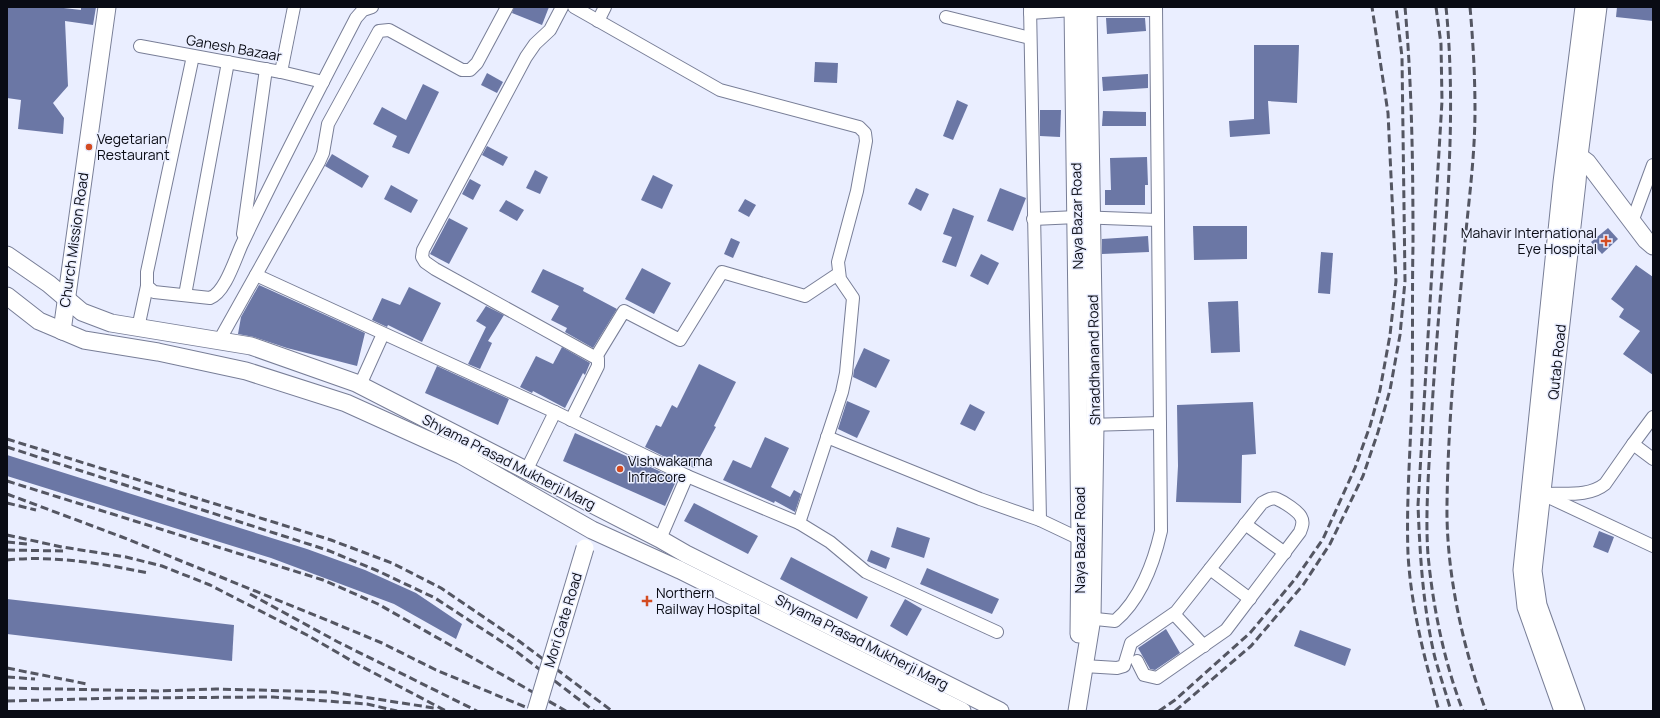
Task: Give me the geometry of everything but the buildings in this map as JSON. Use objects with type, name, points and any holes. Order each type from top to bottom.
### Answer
[{"type":"main road","name":"Church Mission Road","points":[[62,331],[107,7]]},
{"type":"main road","name":"Qutab Road","points":[[1563,711],[1526,607],[1522,570],[1562,182],[1584,7]]},
{"type":"main road","name":"Qutab Road","points":[[1576,711],[1538,604],[1534,571],[1579,156],[1598,7]]},
{"type":"main road","name":"Naya Bazar Road","points":[[1067,711],[1086,618],[1080,539],[1087,425],[1081,9]]},
{"type":"main road","points":[[1579,156],[1587,162],[1646,240],[1653,246]]},
{"type":"main road","name":"Shyama Prasad Mukherji Marg","points":[[7,255],[49,284],[82,312],[111,323],[251,346],[360,385],[660,539],[686,554],[1000,711]]},
{"type":"main road","name":"Shyama Prasad Mukherji Marg","points":[[7,296],[39,321],[84,340],[158,352],[246,370],[346,403],[462,455],[592,530],[680,570],[962,711]]},
{"type":"main road","name":"Shraddhanand Road","points":[[1077,711],[1084,666],[1086,618],[1087,425]]},
{"type":"main road","name":"Mori Gate Road","points":[[536,711],[585,548],[599,509]]},
{"type":"main road","points":[[680,570],[686,554]]},
{"type":"street","points":[[281,72],[294,7]]},
{"type":"street","points":[[147,286],[154,292],[202,298],[215,297],[224,284],[241,245],[356,18],[363,10],[372,7]]},
{"type":"street","points":[[219,341],[319,162],[323,153],[328,124],[379,31],[384,29],[389,30],[462,70],[470,70],[477,63],[507,7]]},
{"type":"street","points":[[562,7],[550,30],[535,44],[526,57],[423,250],[422,257],[425,262],[435,269],[596,357],[599,361],[598,366],[571,420]]},
{"type":"street","points":[[574,7],[720,90],[863,129],[866,141],[857,191],[838,262],[838,274],[851,293],[853,303],[846,373],[799,523]]},
{"type":"street","points":[[598,21],[605,7]]},
{"type":"street","points":[[1040,520],[1030,10],[1156,9],[1161,531],[1152,563],[1124,614],[1115,621],[1086,618]]},
{"type":"street","points":[[946,17],[1030,38]]},
{"type":"street","name":"Ganesh Bazaar","points":[[140,46],[266,69],[323,82]]},
{"type":"street","points":[[138,328],[147,286],[147,272],[193,56]]},
{"type":"street","points":[[185,295],[228,62]]},
{"type":"street","points":[[241,245],[266,69]]},
{"type":"street","points":[[1632,222],[1653,166]]},
{"type":"street","points":[[1033,219],[1084,217],[1158,220]]},
{"type":"street","points":[[596,357],[624,311],[680,340],[722,272],[805,296],[838,274]]},
{"type":"street","points":[[256,275],[555,412],[687,476],[799,523],[830,542],[866,572],[997,632]]},
{"type":"street","points":[[360,385],[383,334]]},
{"type":"street","points":[[526,471],[555,412]]},
{"type":"street","points":[[1542,494],[1582,493],[1598,489],[1604,484],[1653,416]]},
{"type":"street","points":[[1087,425],[1160,423]]},
{"type":"street","points":[[827,437],[980,499],[1040,520],[1080,539]]},
{"type":"street","points":[[1633,444],[1653,459]]},
{"type":"street","points":[[660,539],[687,476]]},
{"type":"street","points":[[1542,494],[1653,546]]},
{"type":"street","points":[[1084,666],[1121,668],[1126,662],[1131,643],[1174,614],[1262,503],[1267,500],[1277,499],[1302,517],[1302,528],[1226,630],[1157,678],[1149,677],[1144,674],[1137,661]]},
{"type":"street","points":[[1245,524],[1284,553]]},
{"type":"street","points":[[1210,569],[1250,599]]},
{"type":"street","points":[[1174,614],[1204,646]]},
{"type":"railway","points":[[1159,711],[1175,700],[1250,633],[1296,578],[1323,539],[1355,468],[1370,426],[1380,390],[1390,335],[1396,281],[1388,113],[1372,7]]},
{"type":"railway","points":[[1175,711],[1251,646],[1303,585],[1330,544],[1363,476],[1378,432],[1390,390],[1400,335],[1405,281],[1402,57],[1396,7]]},
{"type":"railway","points":[[1405,7],[1411,96],[1413,215],[1412,373],[1408,493],[1408,554],[1415,614],[1439,711]]},
{"type":"railway","points":[[1436,7],[1441,44],[1442,101],[1418,505],[1421,563],[1431,639],[1435,658],[1451,711]]},
{"type":"railway","points":[[1446,7],[1450,60],[1451,112],[1446,217],[1431,427],[1427,539],[1430,575],[1440,634],[1450,673],[1463,711]]},
{"type":"railway","points":[[1470,7],[1475,84],[1474,141],[1451,402],[1447,531],[1449,557],[1463,636],[1486,711]]},
{"type":"railway","points":[[7,439],[331,540],[392,563],[441,588],[519,641],[612,711]]},
{"type":"railway","points":[[7,447],[327,550],[378,571],[435,598],[513,649],[594,711]]},
{"type":"railway","points":[[7,481],[323,580],[378,604],[566,711]]},
{"type":"railway","points":[[7,494],[122,537],[317,616],[382,643],[436,670],[535,711]]},
{"type":"railway","points":[[7,503],[36,510]]},
{"type":"railway","points":[[7,535],[62,547],[126,557],[162,566],[210,585],[309,636],[357,664],[446,711]]},
{"type":"railway","points":[[7,542],[28,544]]},
{"type":"railway","points":[[7,550],[63,551]]},
{"type":"railway","points":[[7,560],[43,559],[78,561],[149,573]]},
{"type":"railway","points":[[250,594],[338,642],[477,711]]},
{"type":"railway","points":[[7,668],[87,684]]},
{"type":"railway","points":[[7,677],[35,679]]},
{"type":"railway","points":[[7,688],[158,691],[216,689],[331,692],[434,708]]},
{"type":"railway","points":[[7,701],[120,698],[273,697],[367,704],[397,711]]},
{"type":"place","name":"Vegetarian Restaurant","points":[[89,147]]},
{"type":"place","name":"Mahavir International Eye Hospital","points":[[1606,241]]},
{"type":"place","name":"Vishwakarma Infracore","points":[[620,469]]},
{"type":"place","name":"Northern Railway Hospital","points":[[647,601]]}]
